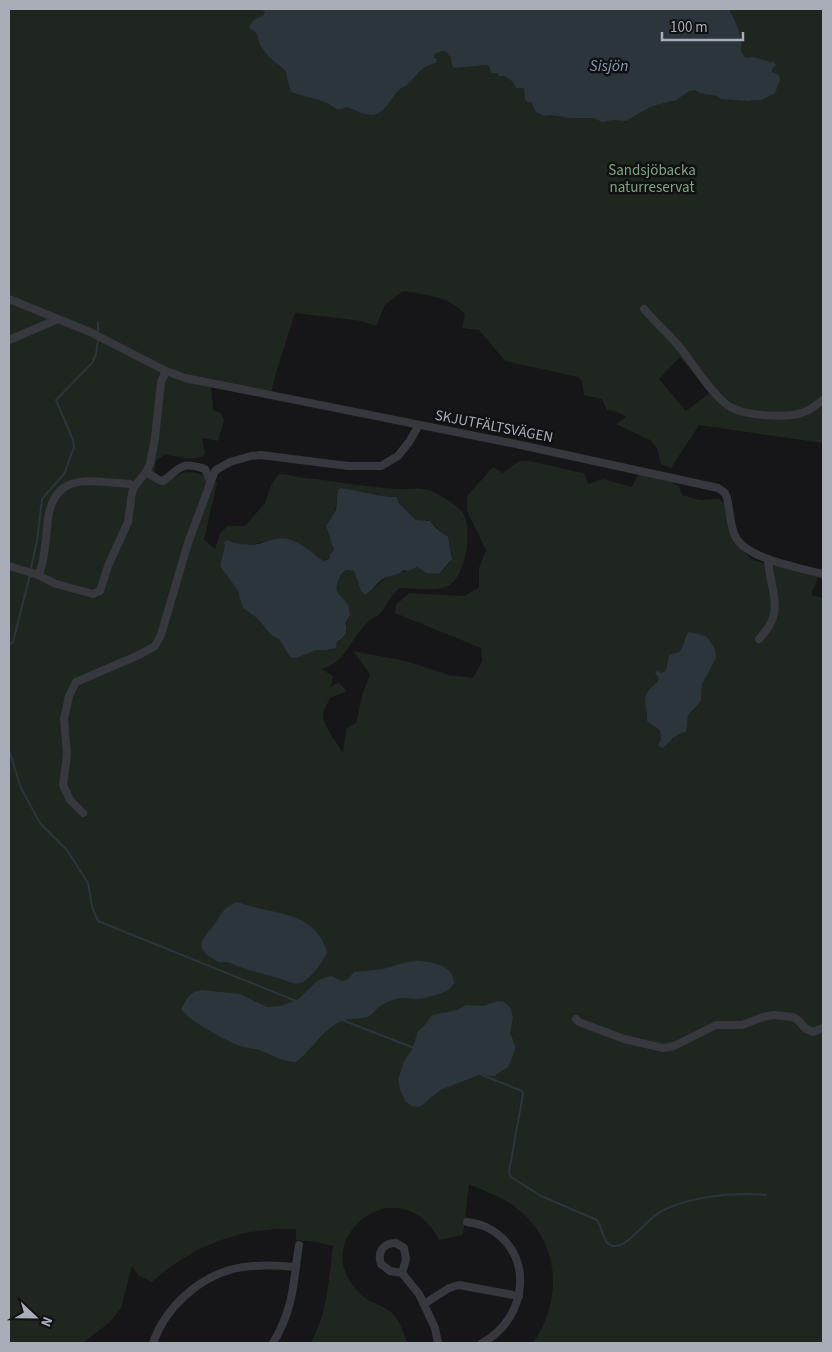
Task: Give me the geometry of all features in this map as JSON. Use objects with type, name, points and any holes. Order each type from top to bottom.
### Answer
[{"type":"street","points":[[9,299],[118,344],[166,371],[194,380],[419,425]]},
{"type":"street","points":[[644,309],[659,327],[671,336],[713,391],[726,404],[736,410],[775,415],[791,414],[804,412],[823,400]]},
{"type":"street","points":[[9,340],[58,319]]},
{"type":"street","points":[[9,566],[38,575],[56,584],[93,594],[100,591],[108,566],[128,522],[134,487],[150,464],[161,382],[166,371]]},
{"type":"street","name":"SKJUTFÄLTSVÄGEN","points":[[83,813],[70,800],[63,785],[67,755],[64,719],[72,687],[76,682],[139,655],[155,646],[161,635],[188,543],[210,480],[216,470],[225,464],[261,455],[348,466],[381,466],[398,456],[419,425],[718,488],[725,493],[727,498],[733,529],[740,544],[768,559],[823,574]]},
{"type":"street","points":[[146,472],[164,481],[181,466],[186,465],[205,469],[210,480]]},
{"type":"street","points":[[38,575],[44,554],[50,510],[56,497],[66,486],[80,481],[130,484],[134,487]]},
{"type":"street","points":[[759,639],[766,632],[772,621],[776,607],[769,575],[768,559]]},
{"type":"street","points":[[576,1019],[579,1022],[624,1039],[663,1048],[674,1046],[716,1025],[742,1025],[774,1015],[787,1016],[798,1020],[802,1026],[813,1032],[823,1028]]},
{"type":"street","points":[[466,1222],[485,1226],[502,1238],[514,1254],[519,1268],[519,1296],[515,1308],[500,1332],[482,1343]]},
{"type":"street","points":[[273,1343],[289,1312],[293,1296],[299,1245]]},
{"type":"street","points":[[153,1343],[162,1324],[176,1306],[194,1289],[216,1276],[234,1269],[251,1266],[296,1267]]},
{"type":"street","points":[[402,1273],[416,1290],[424,1304],[435,1328],[438,1343]]},
{"type":"street","points":[[424,1304],[449,1288],[459,1285],[519,1296]]},
{"type":"green space","name":"Sandsjöbacka naturreservat","points":[[9,9],[823,9],[823,443],[699,425],[671,468],[661,464],[657,448],[650,440],[616,424],[626,417],[618,412],[607,410],[602,399],[584,395],[582,381],[578,377],[505,361],[479,330],[462,328],[465,314],[452,303],[428,295],[403,291],[385,305],[376,326],[362,321],[295,313],[270,399],[211,385],[213,410],[221,413],[224,421],[218,441],[202,438],[205,454],[197,458],[165,454],[156,461],[154,476],[167,483],[180,474],[192,472],[217,483],[204,540],[215,549],[220,533],[228,526],[245,526],[265,503],[271,485],[279,474],[376,487],[426,489],[445,498],[462,512],[466,519],[468,540],[464,563],[454,581],[448,586],[437,589],[399,588],[381,612],[361,629],[342,656],[336,662],[321,669],[333,676],[331,687],[338,682],[347,691],[330,698],[323,713],[324,722],[343,753],[346,729],[356,723],[363,693],[370,674],[353,651],[406,661],[449,675],[473,678],[482,661],[481,648],[395,613],[396,605],[409,593],[465,596],[479,587],[479,568],[486,550],[467,511],[467,496],[493,467],[503,473],[520,461],[532,462],[584,473],[588,484],[603,479],[632,487],[640,471],[661,477],[679,486],[682,495],[700,500],[718,499],[725,503],[732,540],[752,560],[818,577],[811,595],[823,598],[823,1343],[533,1343],[543,1326],[550,1307],[553,1289],[552,1270],[548,1252],[541,1235],[514,1206],[498,1196],[469,1184],[463,1235],[439,1240],[433,1229],[415,1213],[391,1208],[369,1214],[352,1230],[346,1241],[343,1252],[343,1264],[350,1281],[362,1295],[395,1316],[407,1343],[311,1343],[324,1308],[333,1246],[296,1240],[296,1229],[276,1229],[237,1235],[201,1248],[168,1269],[152,1282],[138,1275],[132,1266],[121,1308],[109,1323],[82,1343],[9,1343]],"holes":[[[680,357],[710,393],[686,411],[659,379]],[[340,488],[397,497],[398,502],[416,520],[423,522],[428,520],[446,536],[452,553],[450,563],[439,574],[426,573],[417,567],[385,578],[371,591],[361,591],[354,571],[347,570],[342,573],[337,584],[337,591],[349,606],[350,615],[345,623],[347,631],[341,640],[337,642],[336,648],[316,650],[297,658],[280,640],[270,634],[258,619],[248,612],[238,591],[220,566],[228,540],[235,544],[250,545],[274,539],[288,539],[298,543],[324,561],[330,559],[330,554],[334,550],[326,526],[335,512],[338,490]]]},
{"type":"water","name":"Sisjön","points":[[260,9],[731,9],[730,12],[740,36],[743,55],[746,58],[754,57],[770,62],[773,61],[776,65],[772,72],[779,75],[780,80],[775,93],[761,100],[721,99],[717,96],[700,93],[695,90],[689,91],[675,101],[650,107],[626,121],[613,120],[602,122],[594,118],[544,116],[536,112],[531,102],[527,102],[524,88],[516,88],[513,82],[505,76],[491,73],[489,66],[486,65],[454,68],[451,58],[445,51],[442,51],[435,54],[436,63],[422,69],[407,85],[397,92],[381,112],[368,115],[346,107],[336,109],[328,103],[291,92],[285,70],[269,57],[260,45],[257,34],[250,29],[249,26],[254,20],[264,15],[265,11]]},
{"type":"water","points":[[340,488],[397,497],[398,502],[416,520],[430,521],[448,537],[452,559],[439,574],[426,573],[417,567],[408,571],[404,570],[381,580],[372,590],[365,594],[361,591],[354,571],[347,570],[342,573],[337,584],[337,591],[349,606],[350,615],[345,623],[346,631],[344,636],[337,642],[336,648],[316,650],[297,658],[290,657],[280,640],[270,634],[258,619],[243,608],[238,591],[220,566],[225,546],[224,542],[228,540],[239,544],[258,544],[281,538],[288,539],[302,545],[324,561],[330,559],[330,554],[334,550],[326,526],[336,510],[338,490]]},
{"type":"water","points":[[688,632],[706,636],[715,649],[716,658],[702,684],[701,701],[688,715],[686,731],[674,737],[663,748],[658,746],[661,739],[660,730],[647,721],[645,698],[648,691],[659,679],[655,672],[661,673],[666,671],[669,655],[679,652]]},
{"type":"water","points":[[238,902],[291,916],[313,928],[321,938],[327,952],[312,975],[303,982],[294,983],[229,962],[219,962],[205,952],[201,945],[205,936],[223,911]]},
{"type":"water","points":[[416,961],[433,963],[444,967],[452,975],[453,985],[434,996],[419,999],[399,998],[383,1004],[369,1016],[341,1021],[328,1030],[296,1062],[281,1059],[259,1050],[242,1047],[200,1025],[181,1009],[188,997],[194,992],[201,990],[240,994],[267,1007],[281,1006],[299,999],[318,980],[331,976],[342,981],[347,980],[354,972],[383,969]]},
{"type":"water","points":[[498,1001],[504,1002],[511,1008],[513,1018],[510,1033],[515,1050],[508,1067],[494,1076],[479,1075],[440,1090],[420,1107],[412,1106],[406,1102],[398,1080],[404,1061],[412,1050],[418,1031],[431,1016],[457,1010],[466,1005],[484,1006]]},
{"type":"waterway","points":[[98,322],[98,332]]},
{"type":"waterway","points":[[31,568],[37,541],[42,499],[64,474],[74,447],[73,440],[56,400],[92,363],[96,355],[98,339]]},
{"type":"waterway","points":[[9,644],[13,642],[30,575]]},
{"type":"waterway","points":[[9,750],[21,788],[40,823],[67,850],[88,883],[92,907],[98,921],[296,1001]]},
{"type":"waterway","points":[[342,1020],[414,1048]]},
{"type":"waterway","points":[[482,1075],[522,1091],[523,1094],[509,1172],[511,1177],[541,1196],[597,1220],[606,1240],[611,1245],[615,1246],[626,1242],[655,1215],[684,1202],[712,1196],[766,1195]]}]
